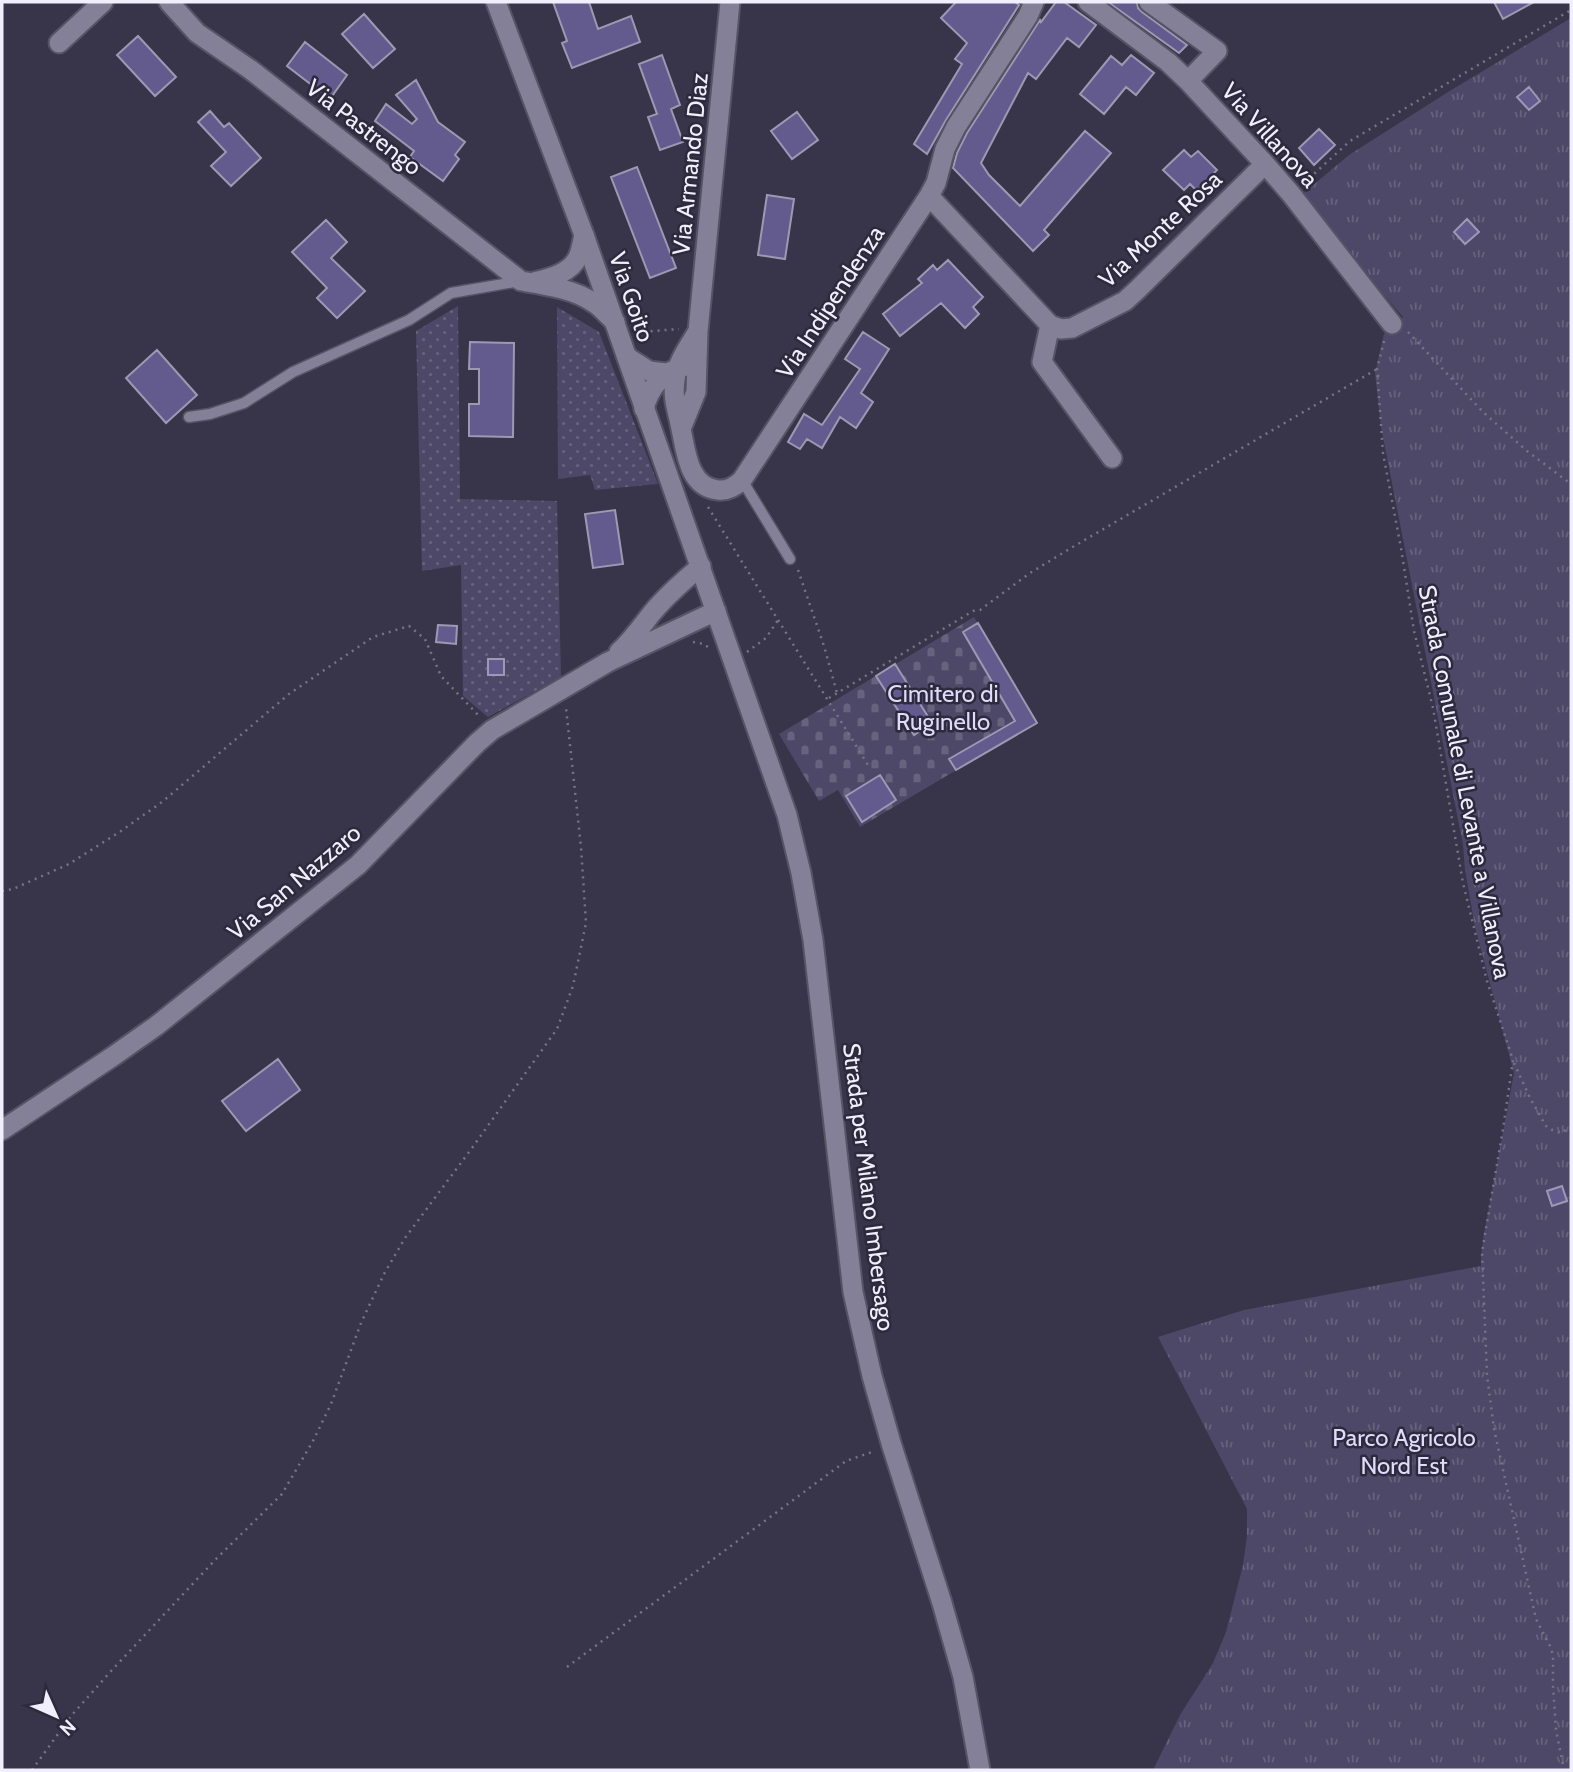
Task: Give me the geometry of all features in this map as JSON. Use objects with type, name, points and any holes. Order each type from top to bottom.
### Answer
[{"type":"street","points":[[59,43],[103,2]]},
{"type":"street","name":"Via Pastrengo","points":[[169,2],[197,33],[251,70],[527,282],[571,293],[594,303],[615,322]]},
{"type":"street","name":"Via Goito","points":[[496,2],[584,235],[716,611]]},
{"type":"street","name":"Via Armando Diaz","points":[[645,409],[652,389],[680,371],[698,331],[730,2]]},
{"type":"street","name":"Via Indipendenza","points":[[742,480],[929,197],[936,183],[945,149],[956,127],[1028,16],[1034,2]]},
{"type":"street","name":"Via Villanova","points":[[1088,2],[1168,62],[1188,81],[1291,194],[1392,324]]},
{"type":"street","points":[[1149,2],[1217,51],[1188,81]]},
{"type":"street","name":"Via Monte Rosa","points":[[1050,325],[1061,329],[1072,328],[1125,301],[1265,164]]},
{"type":"street","points":[[929,197],[1050,325],[1042,362],[1112,458]]},
{"type":"street","points":[[527,282],[556,275],[569,268],[577,260],[584,235]]},
{"type":"street","points":[[627,357],[649,371],[680,371]]},
{"type":"street","points":[[680,371],[675,378],[674,398],[692,472],[700,482],[716,490],[729,489],[742,480]]},
{"type":"street","points":[[653,434],[681,429]]},
{"type":"street","name":"Via San Nazzaro","points":[[608,662],[634,637],[667,596],[701,566]]},
{"type":"street","points":[[667,596],[680,628]]},
{"type":"street","name":"Via San Nazzaro","points":[[2,1130],[156,1026],[348,873],[492,730],[608,662],[716,611]]},
{"type":"street","name":"Strada per Milano Imbersago","points":[[716,611],[787,815],[801,873],[815,954],[853,1292],[891,1443],[963,1677],[980,1770]]},
{"type":"lane","points":[[189,417],[210,414],[244,403],[293,372],[409,320],[451,293],[527,282]]},
{"type":"lane","points":[[742,480],[790,559]]},
{"type":"path","points":[[1291,194],[1350,141],[1571,10]]},
{"type":"path","points":[[625,294],[640,332],[673,328],[698,331]]},
{"type":"path","points":[[1392,324],[1400,324],[1483,412],[1527,451],[1571,484]]},
{"type":"path","name":"Strada Comunale di Levante a Villanova","points":[[1392,324],[1377,369],[1383,453],[1414,631],[1446,777],[1463,883],[1487,981],[1513,1060],[1482,1252],[1487,1375],[1494,1429],[1536,1619],[1553,1655],[1555,1722],[1564,1770]]},
{"type":"path","points":[[828,698],[973,611],[980,610],[1030,573],[1114,522],[1377,369]]},
{"type":"path","points":[[710,488],[707,505],[868,765]]},
{"type":"path","points":[[790,559],[798,570],[824,646],[836,693]]},
{"type":"path","points":[[733,659],[750,651],[766,638],[778,620]]},
{"type":"path","points":[[2,891],[13,889],[69,864],[121,831],[162,802],[289,694],[373,637],[388,631],[409,626],[425,639],[441,676],[492,730]]},
{"type":"path","points":[[680,628],[687,642],[704,644],[712,650]]},
{"type":"path","points":[[32,1770],[71,1716],[112,1670],[216,1559],[282,1494],[331,1404],[361,1323],[404,1238],[557,1029],[573,986],[586,923],[565,687]]},
{"type":"path","points":[[1513,1060],[1546,1126],[1561,1133],[1571,1127]]},
{"type":"path","points":[[567,1667],[846,1461],[891,1443]]},
{"type":"green space","name":"Parco Agricolo Nord Est","points":[[1571,18],[1571,1770],[1153,1770],[1180,1715],[1213,1663],[1226,1632],[1243,1565],[1247,1536],[1247,1509],[1158,1337],[1244,1310],[1481,1266],[1484,1234],[1514,1073],[1475,927],[1463,845],[1381,427],[1375,373],[1384,334],[1403,317],[1299,197],[1349,155]]},
{"type":"green space","points":[[458,306],[460,499],[557,501],[561,677],[488,717],[463,696],[461,565],[422,571],[416,331]]},
{"type":"green space","points":[[557,307],[599,332],[658,484],[595,490],[590,475],[558,479]]},
{"type":"green space","name":"Cimitero di Ruginello","points":[[974,617],[1036,723],[860,827],[838,790],[819,801],[779,734]]},
{"type":"building","points":[[553,2],[589,2],[598,29],[631,16],[640,42],[572,68],[562,43],[567,41]]},
{"type":"building","points":[[956,2],[1015,2],[1019,5],[927,154],[914,144],[962,64],[955,59],[967,43],[941,18]]},
{"type":"building","points":[[1056,2],[1064,2],[1096,25],[1079,47],[1067,38],[1036,79],[1028,73],[981,163],[989,175],[1020,206],[1085,131],[1111,153],[1044,230],[1049,235],[1033,251],[953,168],[967,133],[1040,20],[1041,22]]},
{"type":"building","points":[[1108,2],[1137,2],[1142,12],[1187,45],[1179,53]]},
{"type":"building","points":[[1494,2],[1534,2],[1503,19]]},
{"type":"building","points":[[364,14],[395,49],[373,68],[342,34]]},
{"type":"building","points":[[138,36],[176,77],[155,96],[117,55]]},
{"type":"building","points":[[305,42],[347,75],[330,99],[287,66]]},
{"type":"building","points":[[662,55],[680,105],[671,109],[683,142],[660,150],[648,117],[657,114],[639,64]]},
{"type":"building","points":[[1131,55],[1154,73],[1136,95],[1126,87],[1104,114],[1080,94],[1111,56],[1122,65]]},
{"type":"building","points":[[416,80],[438,122],[465,142],[455,155],[459,159],[443,181],[410,157],[414,151],[375,121],[386,104],[412,124],[417,119],[396,95]]},
{"type":"building","points":[[1529,87],[1540,101],[1529,110],[1517,97]]},
{"type":"building","points":[[210,111],[224,127],[229,123],[261,158],[231,186],[211,166],[226,152],[198,122]]},
{"type":"building","points":[[797,112],[818,140],[792,159],[771,131]]},
{"type":"building","points":[[1319,129],[1335,145],[1314,165],[1299,148]]},
{"type":"building","points":[[1184,150],[1191,157],[1198,151],[1217,170],[1197,191],[1190,184],[1184,190],[1163,170]]},
{"type":"building","points":[[637,167],[676,268],[650,278],[611,177]]},
{"type":"building","points":[[767,195],[794,199],[785,259],[758,255]]},
{"type":"building","points":[[1467,219],[1479,232],[1465,244],[1454,232]]},
{"type":"building","points":[[326,220],[347,242],[331,258],[365,291],[337,318],[317,298],[327,288],[292,252]]},
{"type":"building","points":[[948,260],[983,297],[973,307],[979,314],[965,328],[941,303],[900,336],[883,314],[922,283],[918,279],[933,265],[937,270]]},
{"type":"building","points":[[863,332],[889,349],[861,393],[873,402],[856,428],[840,417],[822,448],[807,439],[800,449],[788,442],[804,414],[822,425],[860,369],[845,359]]},
{"type":"building","points":[[470,342],[514,343],[513,437],[469,436],[469,404],[479,404],[479,369],[469,369]]},
{"type":"building","points":[[157,350],[197,395],[166,423],[126,378]]},
{"type":"building","points":[[615,510],[623,564],[593,568],[585,514]]},
{"type":"building","points":[[978,623],[1037,723],[956,770],[949,759],[1015,721],[963,632]]},
{"type":"building","points":[[438,625],[457,626],[456,644],[436,642]]},
{"type":"building","points":[[488,659],[504,659],[504,675],[488,675]]},
{"type":"building","points":[[895,664],[932,723],[914,735],[876,676]]},
{"type":"building","points":[[880,775],[896,800],[862,822],[846,796]]},
{"type":"building","points":[[278,1059],[300,1090],[246,1131],[222,1101]]},
{"type":"building","points":[[1562,1186],[1567,1201],[1552,1206],[1547,1191]]}]
